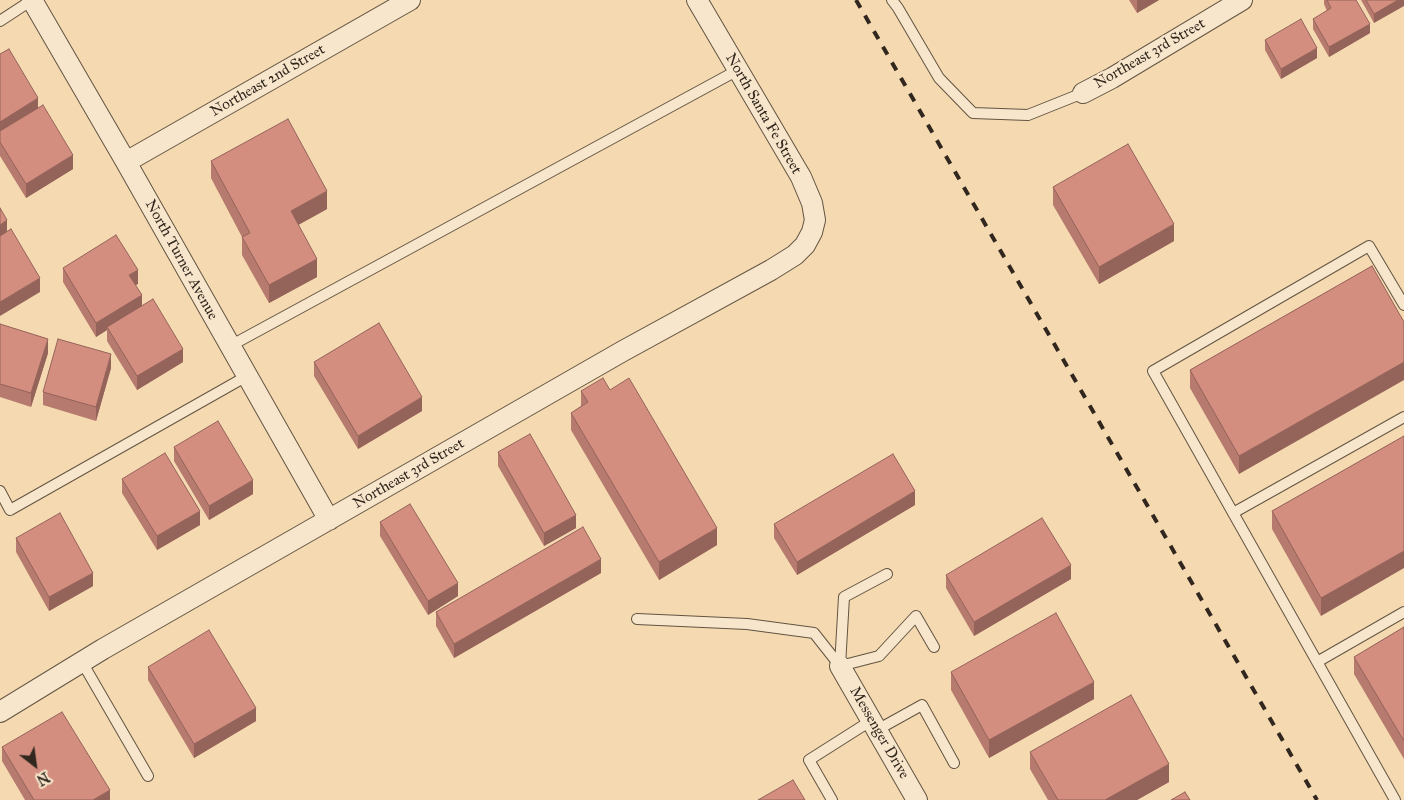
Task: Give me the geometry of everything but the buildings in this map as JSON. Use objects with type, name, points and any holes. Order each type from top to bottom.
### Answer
[{"type":"street","name":"North Turner Avenue","points":[[32,0],[329,520]]},
{"type":"street","name":"Northeast 2nd Street","points":[[126,162],[410,0]]},
{"type":"street","name":"North Santa Fe Street","points":[[697,0],[800,177],[812,203],[815,220],[812,232]]},
{"type":"street","name":"Northeast 3rd Street","points":[[1083,93],[1112,78],[1242,0]]},
{"type":"street","name":"Northeast 3rd Street","points":[[0,712],[82,662],[329,520],[668,326],[795,256],[805,245],[812,232]]},
{"type":"street","name":"Messenger Drive","points":[[840,666],[917,800]]},
{"type":"lane","points":[[0,21],[32,0]]},
{"type":"lane","points":[[892,0],[938,78],[972,113],[1028,115],[1083,93]]},
{"type":"lane","points":[[230,346],[738,70]]},
{"type":"lane","points":[[1404,305],[1369,246],[1153,371],[1396,800],[1404,796]]},
{"type":"lane","points":[[0,491],[10,510],[247,376]]},
{"type":"lane","points":[[1233,513],[1404,417]]},
{"type":"lane","points":[[840,666],[844,597],[887,574]]},
{"type":"lane","points":[[1317,662],[1404,612]]},
{"type":"lane","points":[[840,666],[879,656],[916,616],[934,648]]},
{"type":"lane","points":[[637,619],[747,624],[814,633],[840,666]]},
{"type":"lane","points":[[82,662],[148,776]]},
{"type":"lane","points":[[832,800],[809,760],[875,725],[922,705],[954,763]]},
{"type":"railway","points":[[856,0],[1317,800]]}]
